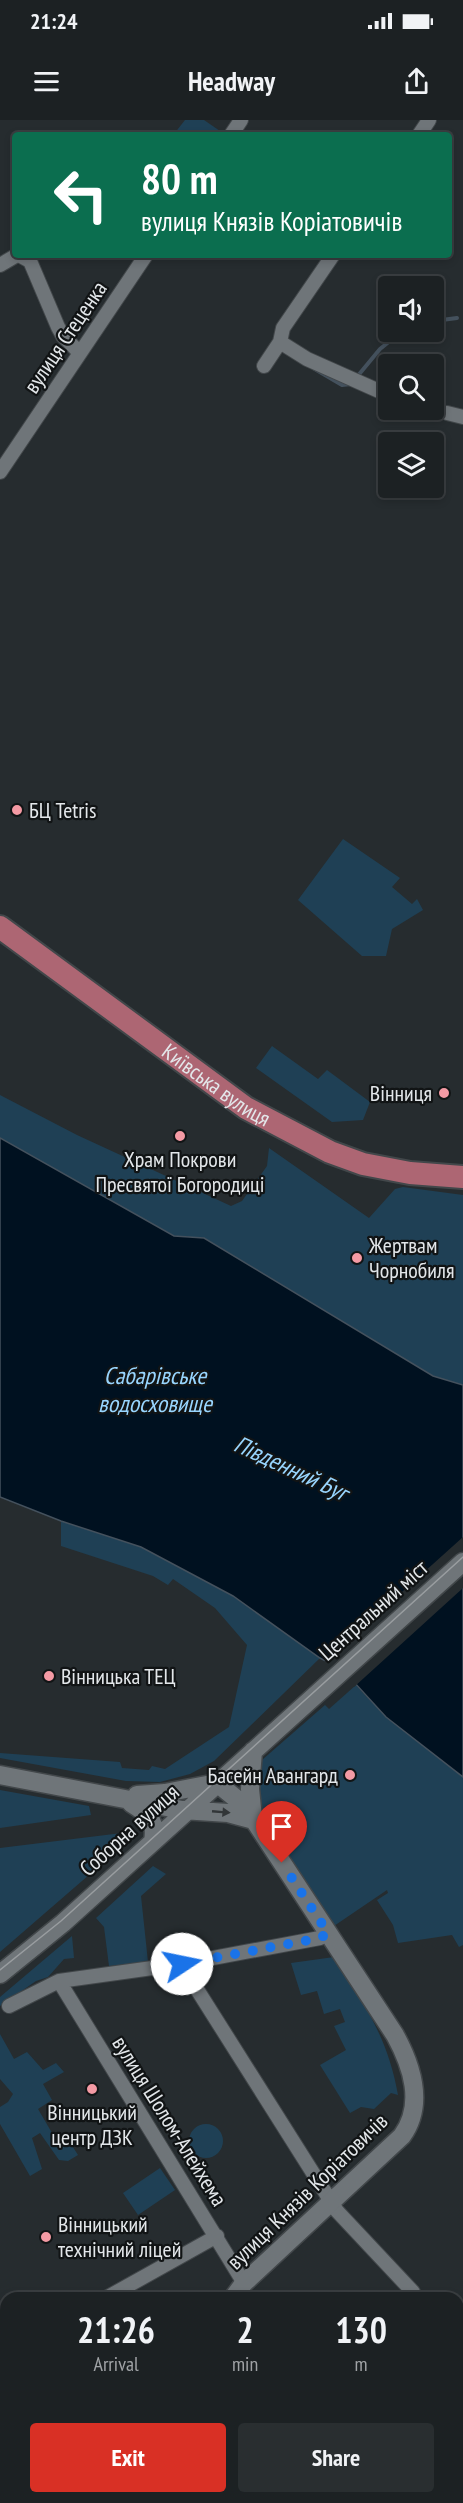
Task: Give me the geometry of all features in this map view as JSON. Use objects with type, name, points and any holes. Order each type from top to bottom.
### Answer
[{"type":"main road","name":"Київська вулиця","points":[[0,927],[246,1108],[330,1152],[363,1164],[410,1173],[463,1177]]},
{"type":"street","points":[[14,258],[30,261],[58,327],[63,336],[79,352]]},
{"type":"street","name":"вулиця Стеценка","points":[[0,472],[144,258]]},
{"type":"street","points":[[264,366],[280,342],[283,328],[331,258]]},
{"type":"street","points":[[280,342],[307,359],[378,391]]},
{"type":"street","points":[[447,413],[463,417]]},
{"type":"street","name":"Центральний міст","points":[[315,1695],[463,1562]]},
{"type":"street","name":"Соборна вулиця","points":[[0,1974],[63,1923],[315,1695]]},
{"type":"street","points":[[0,1775],[187,1810],[228,1813],[254,1820],[250,1789],[253,1751]]},
{"type":"street","points":[[122,1798],[217,1783]]},
{"type":"street","name":"вулиця Князів Коріатовичів","points":[[217,1783],[239,1801],[254,1820],[402,2047],[413,2079],[415,2098],[411,2122],[402,2136],[238,2290]]},
{"type":"street","points":[[122,1798],[150,1815],[154,1827],[153,1841]]},
{"type":"street","points":[[9,2006],[59,1982],[182,1964],[320,1938],[328,1933]]},
{"type":"street","points":[[182,1964],[337,2211],[413,2292]]},
{"type":"street","name":"вулиця Шолом-Алейхема","points":[[59,1982],[217,2236],[238,2290]]},
{"type":"street","points":[[116,2292],[217,2236]]},
{"type":"shaded area","points":[[185,120],[204,120],[220,131],[219,132],[176,132]]},
{"type":"shaded area","points":[[343,839],[400,878],[392,887],[412,904],[417,899],[423,910],[392,929],[386,956],[362,956],[298,900]]},
{"type":"shaded area","points":[[272,1046],[318,1079],[327,1070],[370,1102],[363,1120],[332,1122],[256,1068]]},
{"type":"shaded area","points":[[0,1095],[77,1135],[231,1206],[242,1201],[267,1166],[269,1148],[369,1218],[395,1189],[403,1187],[463,1195],[463,1385],[433,1376],[204,1238],[174,1236],[0,1138]]},
{"type":"shaded area","points":[[61,1521],[125,1540],[159,1555],[233,1596],[320,1658],[214,1761],[190,1774],[160,1782],[126,1781],[0,1758],[0,1753],[120,1762],[122,1768],[149,1770],[152,1766],[165,1769],[229,1727],[247,1645],[215,1608],[173,1579],[168,1585],[153,1576],[61,1546]]},
{"type":"shaded area","points":[[356,1685],[381,1711],[463,1777],[463,1945],[459,1947],[452,1935],[398,1943],[393,1925],[377,1900],[388,1893],[387,1890],[331,1928],[256,1816],[256,1770],[262,1760],[325,1705],[329,1709]]},
{"type":"shaded area","points":[[0,1790],[89,1806],[91,1815],[0,1828]]},
{"type":"shaded area","points":[[122,1833],[127,1842],[0,1952],[0,1848]]},
{"type":"shaded area","points":[[153,1866],[166,1874],[141,1896],[148,1962],[109,1966],[104,1927],[96,1918]]},
{"type":"shaded area","points":[[72,1936],[74,1958],[64,1959],[48,1977],[36,1981],[0,2006],[0,1997]]},
{"type":"shaded area","points":[[334,1957],[373,2022],[394,2075],[398,2095],[391,2093],[374,2109],[361,2107],[350,2113],[320,2065],[346,2050],[334,2026],[345,2022],[340,2009],[324,2014],[317,1991],[301,1995],[291,1963]]},
{"type":"shaded area","points":[[0,2034],[14,2059],[27,2052],[43,2070],[56,2063],[64,2072],[43,2084],[52,2100],[38,2109],[55,2138],[64,2133],[78,2155],[68,2161],[59,2160],[40,2133],[32,2138],[42,2169],[30,2176],[0,2124],[0,2107],[8,2102],[13,2094],[0,2079]]},
{"type":"shaded area","points":[[206,2124],[218,2129],[223,2141],[218,2153],[206,2158],[194,2153],[189,2141],[194,2129]]},
{"type":"shaded area","points":[[160,2168],[175,2190],[138,2215],[123,2193]]},
{"type":"water","name":"Сабарівське водосховище","points":[[0,1138],[174,1236],[204,1238],[433,1376],[463,1385],[463,1777],[386,1717],[343,1670],[320,1658],[233,1596],[141,1547],[61,1521],[0,1497]]},
{"type":"pier","points":[[463,1537],[463,1588],[354,1687],[341,1672],[323,1663]]},
{"type":"waterway","points":[[444,320],[457,318]]},
{"type":"waterway","points":[[356,378],[389,342]]},
{"type":"waterway","points":[[313,368],[342,385],[351,384]]},
{"type":"tram line","points":[[0,1970],[61,1921],[463,1557]]},
{"type":"place","name":"БЦ Tetris","points":[[17,810]]},
{"type":"place","name":"Вінниця","points":[[444,1093]]},
{"type":"place","name":"Храм Покрови Пресвятої Богородиці","points":[[180,1136]]},
{"type":"place","name":"Жертвам Чорнобиля","points":[[357,1258]]},
{"type":"place","name":"Вінницька ТЕЦ","points":[[49,1676]]},
{"type":"place","name":"Басейн Авангард","points":[[350,1775]]},
{"type":"place","name":"Вінницький центр ДЗК","points":[[92,2089]]},
{"type":"place","name":"Вінницький технічний ліцей","points":[[46,2237]]},
{"type":"route","points":[[182,1964],[320,1938],[328,1933],[282,1863]]},
{"type":"water label","name":"Південний Буг","points":[[291,1468]]}]
